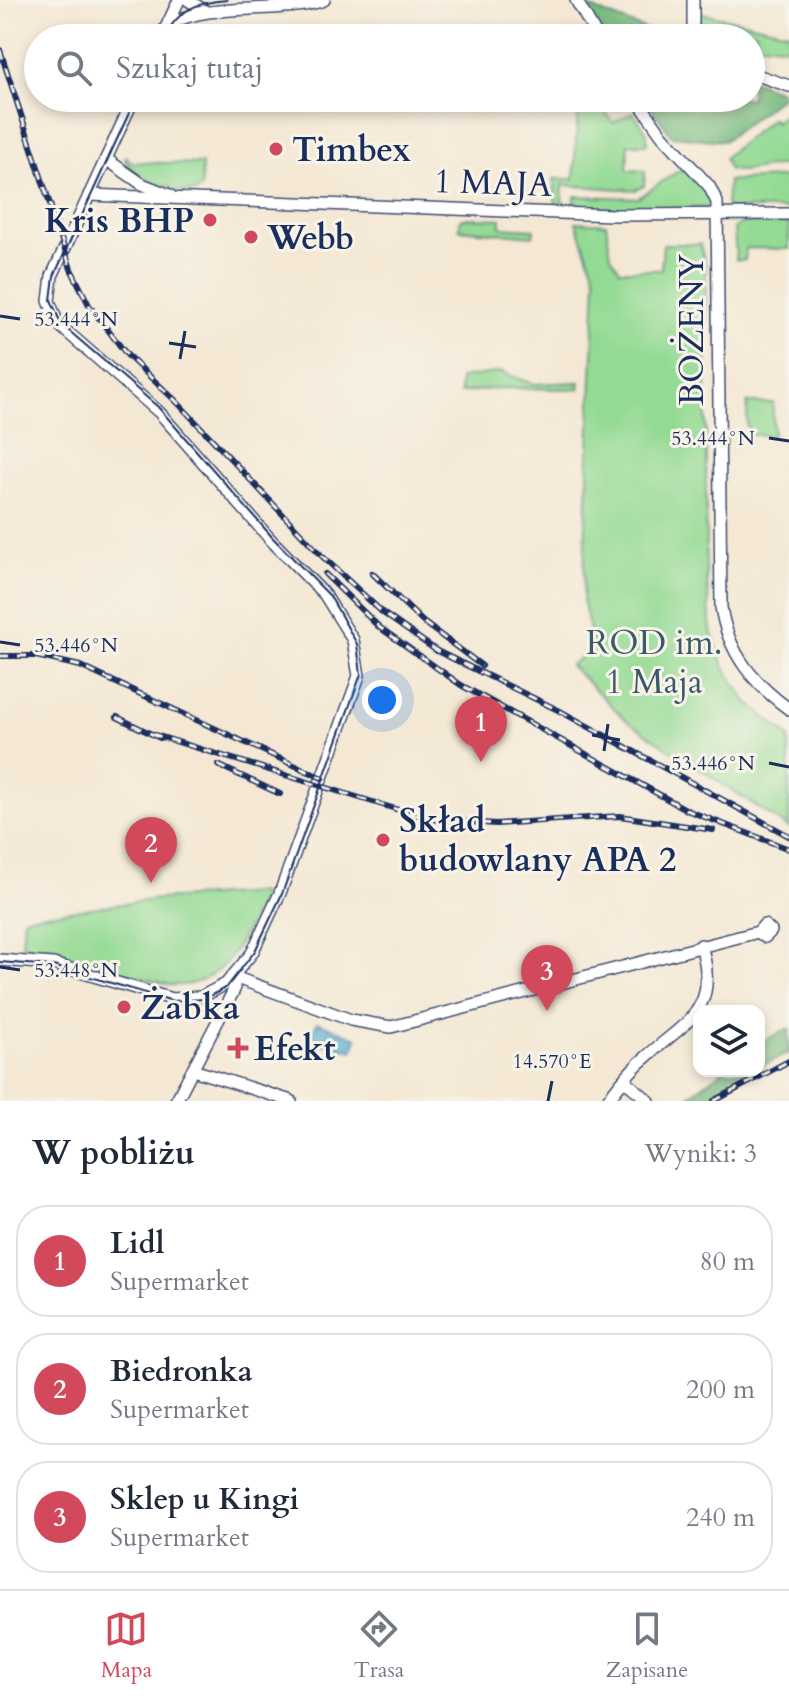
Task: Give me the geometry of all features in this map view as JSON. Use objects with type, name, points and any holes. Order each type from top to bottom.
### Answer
[{"type":"street","points":[[168,24],[179,0]]},
{"type":"street","points":[[188,0],[210,12]]},
{"type":"street","points":[[173,24],[180,17],[210,12],[297,6],[324,0]]},
{"type":"street","points":[[576,0],[590,24]]},
{"type":"street","points":[[693,0],[693,24]]},
{"type":"street","points":[[765,78],[789,86]]},
{"type":"street","points":[[0,960],[58,965],[179,999],[208,995],[234,977],[256,946],[284,882],[356,689],[358,655],[330,600],[271,540],[164,416],[61,328],[50,310],[49,289],[128,112]]},
{"type":"street","points":[[646,112],[662,135],[714,192],[719,214]]},
{"type":"street","name":"1 MAJA","points":[[106,159],[148,188],[194,199]]},
{"type":"street","name":"1 MAJA","points":[[89,195],[599,214],[789,214]]},
{"type":"street","name":"BOŻENY","points":[[719,214],[721,607],[726,630],[741,662],[758,685],[789,709]]},
{"type":"street","points":[[234,977],[351,1020],[391,1027],[758,932]]},
{"type":"street","points":[[607,1101],[624,1080],[699,1010],[707,980],[701,945]]},
{"type":"street","points":[[176,1101],[234,990],[234,977]]},
{"type":"street","points":[[193,1070],[291,1101]]},
{"type":"street","points":[[624,1080],[649,1101]]},
{"type":"green space","points":[[591,8],[632,24],[596,24],[589,12]]},
{"type":"green space","points":[[697,12],[752,24],[697,24]]},
{"type":"green space","points":[[765,27],[789,32],[789,47],[765,44]]},
{"type":"green space","points":[[765,85],[779,90],[782,96],[765,109]]},
{"type":"green space","points":[[578,112],[606,112],[613,123],[633,112],[647,133],[647,144],[628,144],[627,170],[645,171],[644,186],[635,190],[563,185],[562,203],[574,204],[575,196],[638,198],[681,169],[701,184],[708,195],[710,207],[628,210],[556,207],[554,179],[574,179]]},
{"type":"green space","points":[[654,112],[761,112],[724,141],[672,136]]},
{"type":"green space","points":[[784,114],[789,117],[789,164],[729,170],[724,159],[727,155],[772,118],[775,122]]},
{"type":"green space","points":[[126,156],[131,162],[202,164],[201,188],[196,192],[171,191],[171,186],[151,182],[140,175],[125,161]]},
{"type":"green space","points":[[789,177],[789,209],[732,209],[726,205],[728,181]]},
{"type":"green space","points":[[461,218],[501,219],[501,227],[534,229],[533,236],[459,229]]},
{"type":"green space","name":"ROD im. 1 Maja","points":[[576,222],[606,224],[611,256],[620,270],[661,270],[663,244],[700,244],[706,266],[706,569],[711,631],[725,668],[747,702],[789,737],[789,828],[626,720],[570,665],[594,648],[583,600],[596,278]]},
{"type":"green space","points":[[741,223],[789,223],[789,249],[746,248],[745,260],[736,260],[734,228]]},
{"type":"green space","points":[[501,372],[533,384],[580,382],[579,389],[500,388],[460,393],[460,378]]},
{"type":"green space","points":[[747,403],[773,403],[773,435],[747,435]]},
{"type":"green space","points":[[262,895],[255,912],[229,958],[204,979],[188,984],[169,985],[22,945],[24,917],[159,899]]},
{"type":"green space","points":[[789,1028],[789,1053],[765,1064],[765,1040]]},
{"type":"green space","points":[[714,1077],[741,1077],[703,1101],[695,1101],[690,1095]]},
{"type":"water","points":[[317,1022],[357,1038],[353,1051],[311,1041]]},
{"type":"tram line","points":[[172,24],[189,9],[227,0]]},
{"type":"tram line","points":[[0,962],[53,966],[173,1001],[204,999],[227,987],[255,951],[282,894],[361,674],[357,644],[330,596],[273,538],[158,407],[61,324],[51,300],[54,276],[130,112]]},
{"type":"railway","points":[[0,50],[71,269],[89,305],[127,355],[177,402],[323,557],[383,613],[437,651],[558,710],[789,836]]},
{"type":"railway","points":[[372,573],[423,622],[482,666]]},
{"type":"railway","points":[[325,574],[379,627],[461,685],[689,811],[789,849]]},
{"type":"railway","points":[[0,656],[36,656],[80,666],[322,778]]},
{"type":"railway","points":[[117,717],[160,738]]},
{"type":"railway","points":[[152,734],[428,819],[496,824],[620,816],[713,830]]},
{"type":"railway","points":[[218,765],[280,794]]},
{"type":"railway","points":[[714,1101],[789,1061]]},
{"type":"place","name":"Timbex","points":[[276,149]]},
{"type":"place","name":"Kris BHP","points":[[210,220]]},
{"type":"place","name":"Webb","points":[[251,237]]},
{"type":"place","name":"Lidl","points":[[481,762]]},
{"type":"place","name":"Skład budowlany APA 2","points":[[383,840]]},
{"type":"place","name":"Biedronka","points":[[151,883]]},
{"type":"place","name":"Żabka","points":[[124,1007]]},
{"type":"place","name":"Sklep u Kingi","points":[[547,1011]]},
{"type":"place","name":"Efekt","points":[[238,1048]]}]
